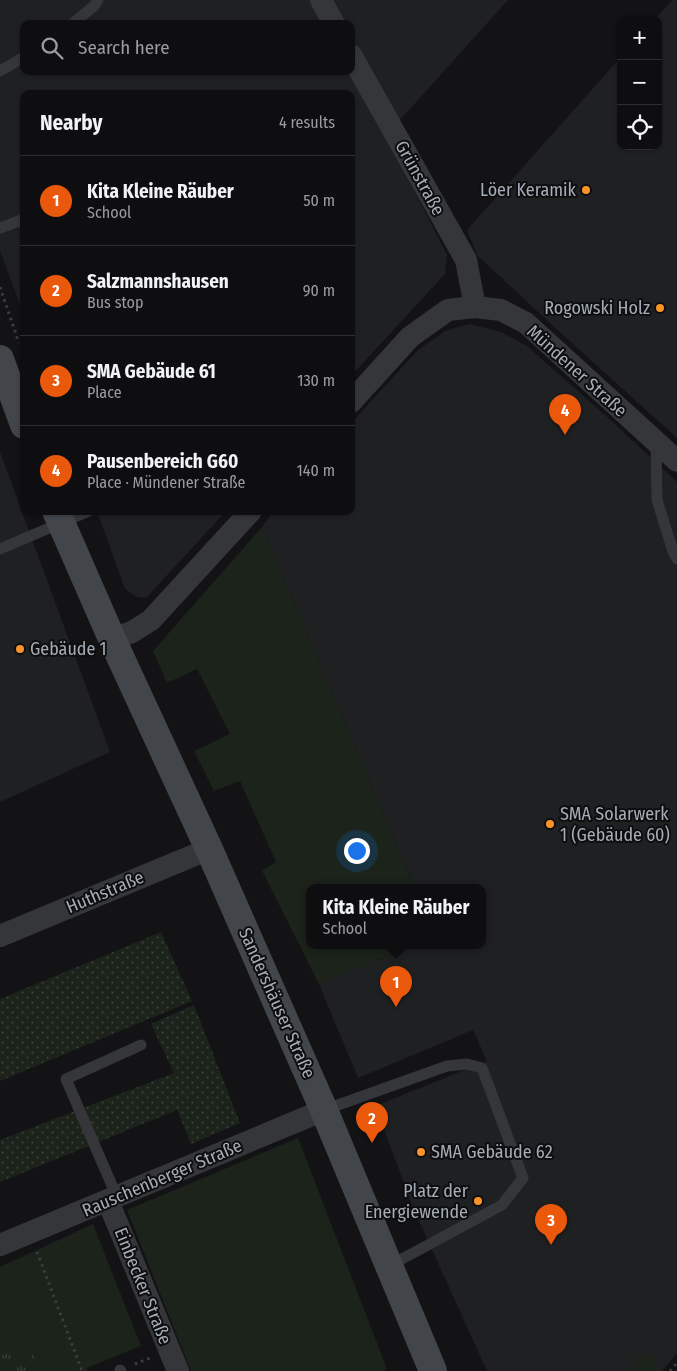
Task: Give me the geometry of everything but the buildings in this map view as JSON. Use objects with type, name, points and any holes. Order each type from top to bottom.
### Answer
[{"type":"main road","points":[[10,353],[20,404]]},
{"type":"main road","name":"Sandershäuser Straße","points":[[58,518],[209,849],[324,1110],[433,1371]]},
{"type":"street","points":[[321,0],[332,20]]},
{"type":"street","name":"Grünstraße","points":[[355,62],[466,260],[475,307]]},
{"type":"street","name":"Mündener Straße","points":[[355,398],[410,337],[448,310],[475,307],[500,310],[526,323],[677,461]]},
{"type":"street","points":[[112,639],[132,632],[151,620],[247,515]]},
{"type":"street","name":"Huthstraße","points":[[0,936],[209,849]]},
{"type":"street","name":"Rauschenberger Straße","points":[[0,1245],[324,1110]]},
{"type":"street","name":"Einbecker Straße","points":[[113,1199],[178,1371]]},
{"type":"lane","points":[[77,20],[94,6],[98,0]]},
{"type":"lane","points":[[0,71],[20,59]]},
{"type":"lane","points":[[0,228],[20,220]]},
{"type":"lane","points":[[656,442],[657,500],[677,559]]},
{"type":"lane","points":[[0,549],[58,518],[71,515]]},
{"type":"lane","points":[[113,1199],[66,1079],[141,1045]]},
{"type":"lane","points":[[324,1110],[448,1066],[466,1064],[482,1068],[523,1178],[502,1205],[390,1266]]},
{"type":"path","points":[[0,287],[10,353]]},
{"type":"path","points":[[30,1233],[82,1371]]},
{"type":"path","points":[[120,1371],[169,1350]]},
{"type":"path","points":[[670,1371],[677,1363]]},
{"type":"shaded area","points":[[0,0],[508,0],[401,119],[380,124],[447,255],[445,274],[355,372],[355,90],[20,90],[20,304],[0,251]]},
{"type":"shaded area","points":[[672,0],[677,0],[677,438],[477,255],[467,230],[617,61],[617,150],[662,150],[662,15],[659,15]]},
{"type":"shaded area","points":[[469,324],[501,332],[527,346],[677,482],[677,1353],[662,1371],[487,1371],[414,1210],[375,1106],[487,1061],[473,1030],[358,1078],[319,984],[405,949],[486,949],[486,884],[413,884],[262,527],[270,515],[355,515],[355,419],[418,350],[445,331]]},
{"type":"shaded area","points":[[0,452],[20,507],[20,515],[23,515],[110,752],[0,802]]},
{"type":"shaded area","points":[[98,515],[222,515],[146,598],[137,597],[125,589]]},
{"type":"green space","points":[[262,527],[413,884],[306,884],[306,949],[405,949],[319,984],[262,871],[276,862],[240,781],[214,791],[194,751],[230,734],[197,669],[167,683],[153,651]]},
{"type":"green space","points":[[161,932],[192,1001],[0,1081],[0,999]]},
{"type":"green space","points":[[194,1005],[240,1123],[191,1144],[177,1110],[0,1182],[0,1140],[174,1073],[151,1024]]},
{"type":"green space","points":[[298,1138],[387,1369],[383,1371],[191,1371],[127,1210]]},
{"type":"green space","points":[[93,1224],[141,1346],[87,1368],[88,1371],[0,1371],[0,1267]]},
{"type":"green space","points":[[29,1344],[39,1371],[0,1371],[0,1354]]},
{"type":"green space","points":[[651,1352],[659,1371],[633,1371],[634,1359]]},
{"type":"place","name":"Löer Keramik","points":[[586,190]]},
{"type":"place","name":"Rogowski Holz","points":[[660,308]]},
{"type":"place","name":"Pausenbereich G60","points":[[565,435]]},
{"type":"place","name":"Gebäude 1","points":[[20,649]]},
{"type":"place","name":"SMA Solarwerk 1 (Gebäude 60)","points":[[550,824]]},
{"type":"place","name":"Kita Kleine Räuber","points":[[396,1007]]},
{"type":"place","name":"Salzmannshausen","points":[[372,1143]]},
{"type":"place","name":"SMA Gebäude 62","points":[[421,1152]]},
{"type":"place","name":"Platz der Energiewende","points":[[478,1201]]},
{"type":"place","name":"SMA Gebäude 61","points":[[551,1245]]}]
